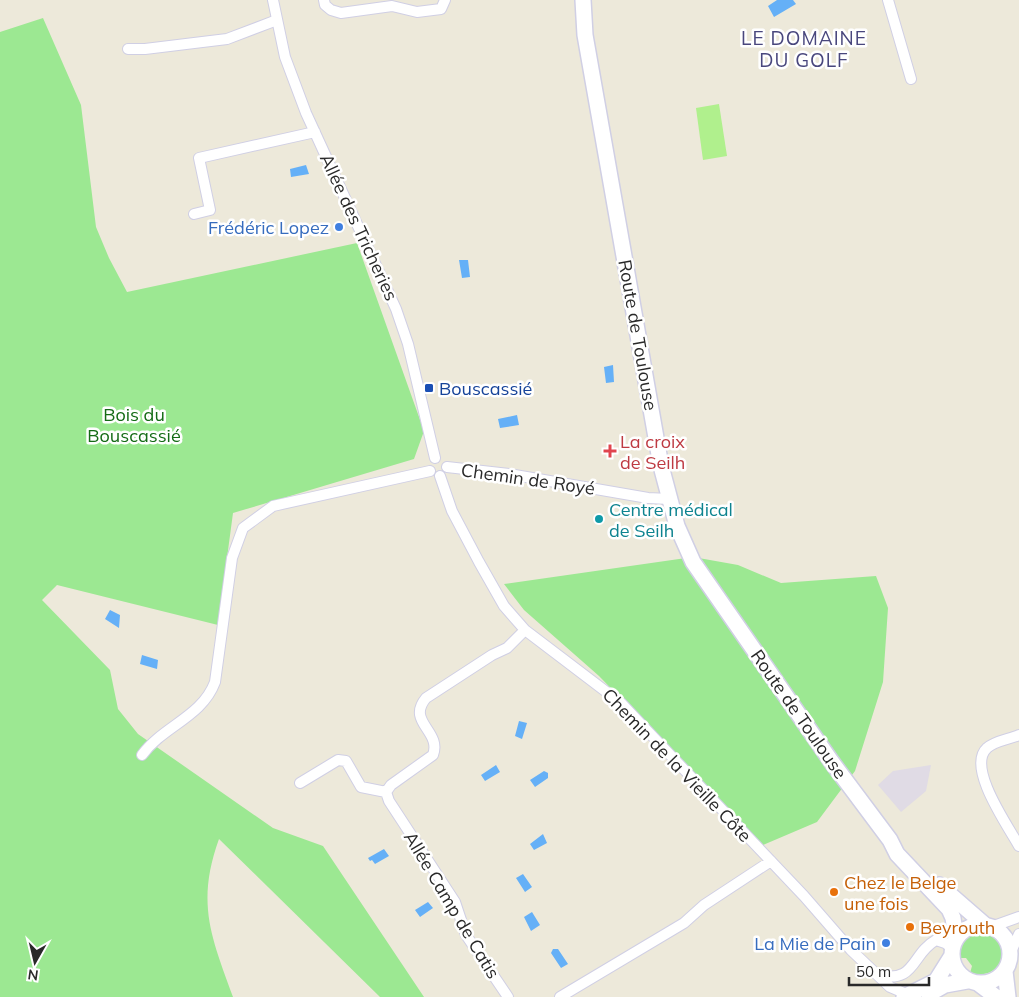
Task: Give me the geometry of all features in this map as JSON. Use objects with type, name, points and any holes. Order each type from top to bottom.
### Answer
[{"type":"main road","name":"Route de Toulouse","points":[[573,0],[585,35]]},
{"type":"main road","name":"Route de Toulouse","points":[[583,0],[585,35],[669,499],[683,542],[708,585],[831,761],[890,840],[897,854],[949,909],[953,918],[953,948]]},
{"type":"main road","name":"Route de Toulouse","points":[[890,840],[988,926]]},
{"type":"main road","points":[[912,996],[936,981],[953,948],[968,927],[988,926],[1005,937],[1010,954],[1005,972],[1008,997]]},
{"type":"main road","points":[[953,948],[956,971],[996,997]]},
{"type":"main road","points":[[912,996],[945,985],[994,981],[1005,972]]},
{"type":"street","name":"Allée des Tricheries","points":[[273,0],[285,57],[315,132],[396,309],[408,344],[435,458]]},
{"type":"street","points":[[324,0],[330,10],[341,13],[392,6],[417,12],[441,9],[445,0]]},
{"type":"street","points":[[888,0],[911,79]]},
{"type":"street","points":[[128,49],[145,49],[227,39],[277,20]]},
{"type":"street","points":[[194,214],[210,210],[199,158],[315,132]]},
{"type":"street","points":[[142,755],[150,744],[188,717],[210,696],[215,682],[232,558],[243,528],[273,506],[430,471],[432,474],[444,471],[445,461],[435,458],[430,463],[430,471]]},
{"type":"street","name":"Chemin de Royé","points":[[444,471],[510,474],[669,499]]},
{"type":"street","name":"Chemin de la Vieille Côte","points":[[444,471],[452,511],[504,606],[525,630],[621,704],[771,861],[834,932],[890,987],[912,996]]},
{"type":"street","points":[[300,783],[338,760],[346,761],[361,787],[386,792],[391,785],[434,755],[436,744],[419,714],[420,705],[426,698],[492,655],[501,652],[525,630]]},
{"type":"street","points":[[1019,735],[987,748],[981,756],[980,764],[981,774],[987,787],[1019,846]]},
{"type":"street","name":"Allée Camp de Catis","points":[[386,792],[389,801],[455,902],[466,935],[508,997]]},
{"type":"street","points":[[560,997],[684,923],[704,906],[771,861]]},
{"type":"street","points":[[988,926],[1019,917]]},
{"type":"street","points":[[1010,954],[1019,934]]},
{"type":"street","points":[[878,975],[890,978],[907,972],[915,964],[925,948],[936,940],[945,942],[953,948]]},
{"type":"shaded area","points":[[931,765],[926,791],[901,812],[878,785],[893,771]]},
{"type":"green space","name":"Bois du Bouscassié","points":[[43,18],[81,105],[96,227],[109,258],[127,292],[357,243],[424,431],[414,459],[233,513],[218,625],[57,585],[42,600],[110,670],[118,709],[138,734],[273,828],[323,846],[424,997],[380,997],[219,839],[208,882],[209,919],[218,956],[233,997],[0,997],[0,32]]},
{"type":"green space","points":[[719,104],[727,156],[703,160],[696,108]]},
{"type":"green space","points":[[693,557],[738,565],[781,583],[876,576],[888,608],[883,682],[855,771],[817,822],[763,845],[599,676],[524,610],[504,584]]},
{"type":"green space","points":[[977,931],[989,934],[997,940],[1002,948],[999,965],[992,971],[983,974],[970,973],[972,966],[966,958],[958,958],[962,941],[968,935]]},
{"type":"water","points":[[777,0],[793,0],[796,4],[774,17],[768,6]]},
{"type":"water","points":[[306,165],[309,174],[291,177],[290,169]]},
{"type":"water","points":[[459,260],[468,260],[470,277],[462,278]]},
{"type":"water","points":[[613,365],[614,382],[606,383],[604,367]]},
{"type":"water","points":[[517,415],[519,425],[500,428],[498,419]]},
{"type":"water","points":[[110,610],[120,615],[119,628],[105,619]]},
{"type":"water","points":[[142,655],[158,660],[157,669],[140,664]]},
{"type":"water","points":[[519,721],[527,723],[522,739],[515,736]]},
{"type":"water","points":[[496,765],[500,772],[485,781],[481,775]]},
{"type":"water","points":[[544,771],[548,773],[548,778],[535,787],[530,780]]},
{"type":"water","points":[[543,834],[547,843],[534,850],[530,844]]},
{"type":"water","points":[[384,849],[389,856],[375,864],[372,860],[370,861],[368,858]]},
{"type":"water","points":[[523,874],[532,887],[525,892],[516,878]]},
{"type":"water","points":[[428,902],[433,908],[420,917],[415,910]]},
{"type":"water","points":[[532,912],[540,925],[531,931],[524,917]]},
{"type":"water","points":[[553,949],[558,949],[568,964],[561,968],[551,953]]},
{"type":"place","name":"Frédéric Lopez","points":[[339,227]]},
{"type":"place","name":"Bouscassié","points":[[429,388]]},
{"type":"place","name":"La croix de Seilh","points":[[610,451]]},
{"type":"place","name":"Centre médical de Seilh","points":[[599,519]]},
{"type":"place","name":"Chez le Belge une fois","points":[[834,892]]},
{"type":"place","name":"Beyrouth","points":[[910,927]]},
{"type":"place","name":"La Mie de Pain","points":[[886,943]]},
{"type":"district","name":"LE DOMAINE DU GOLF","points":[[804,49]]}]
